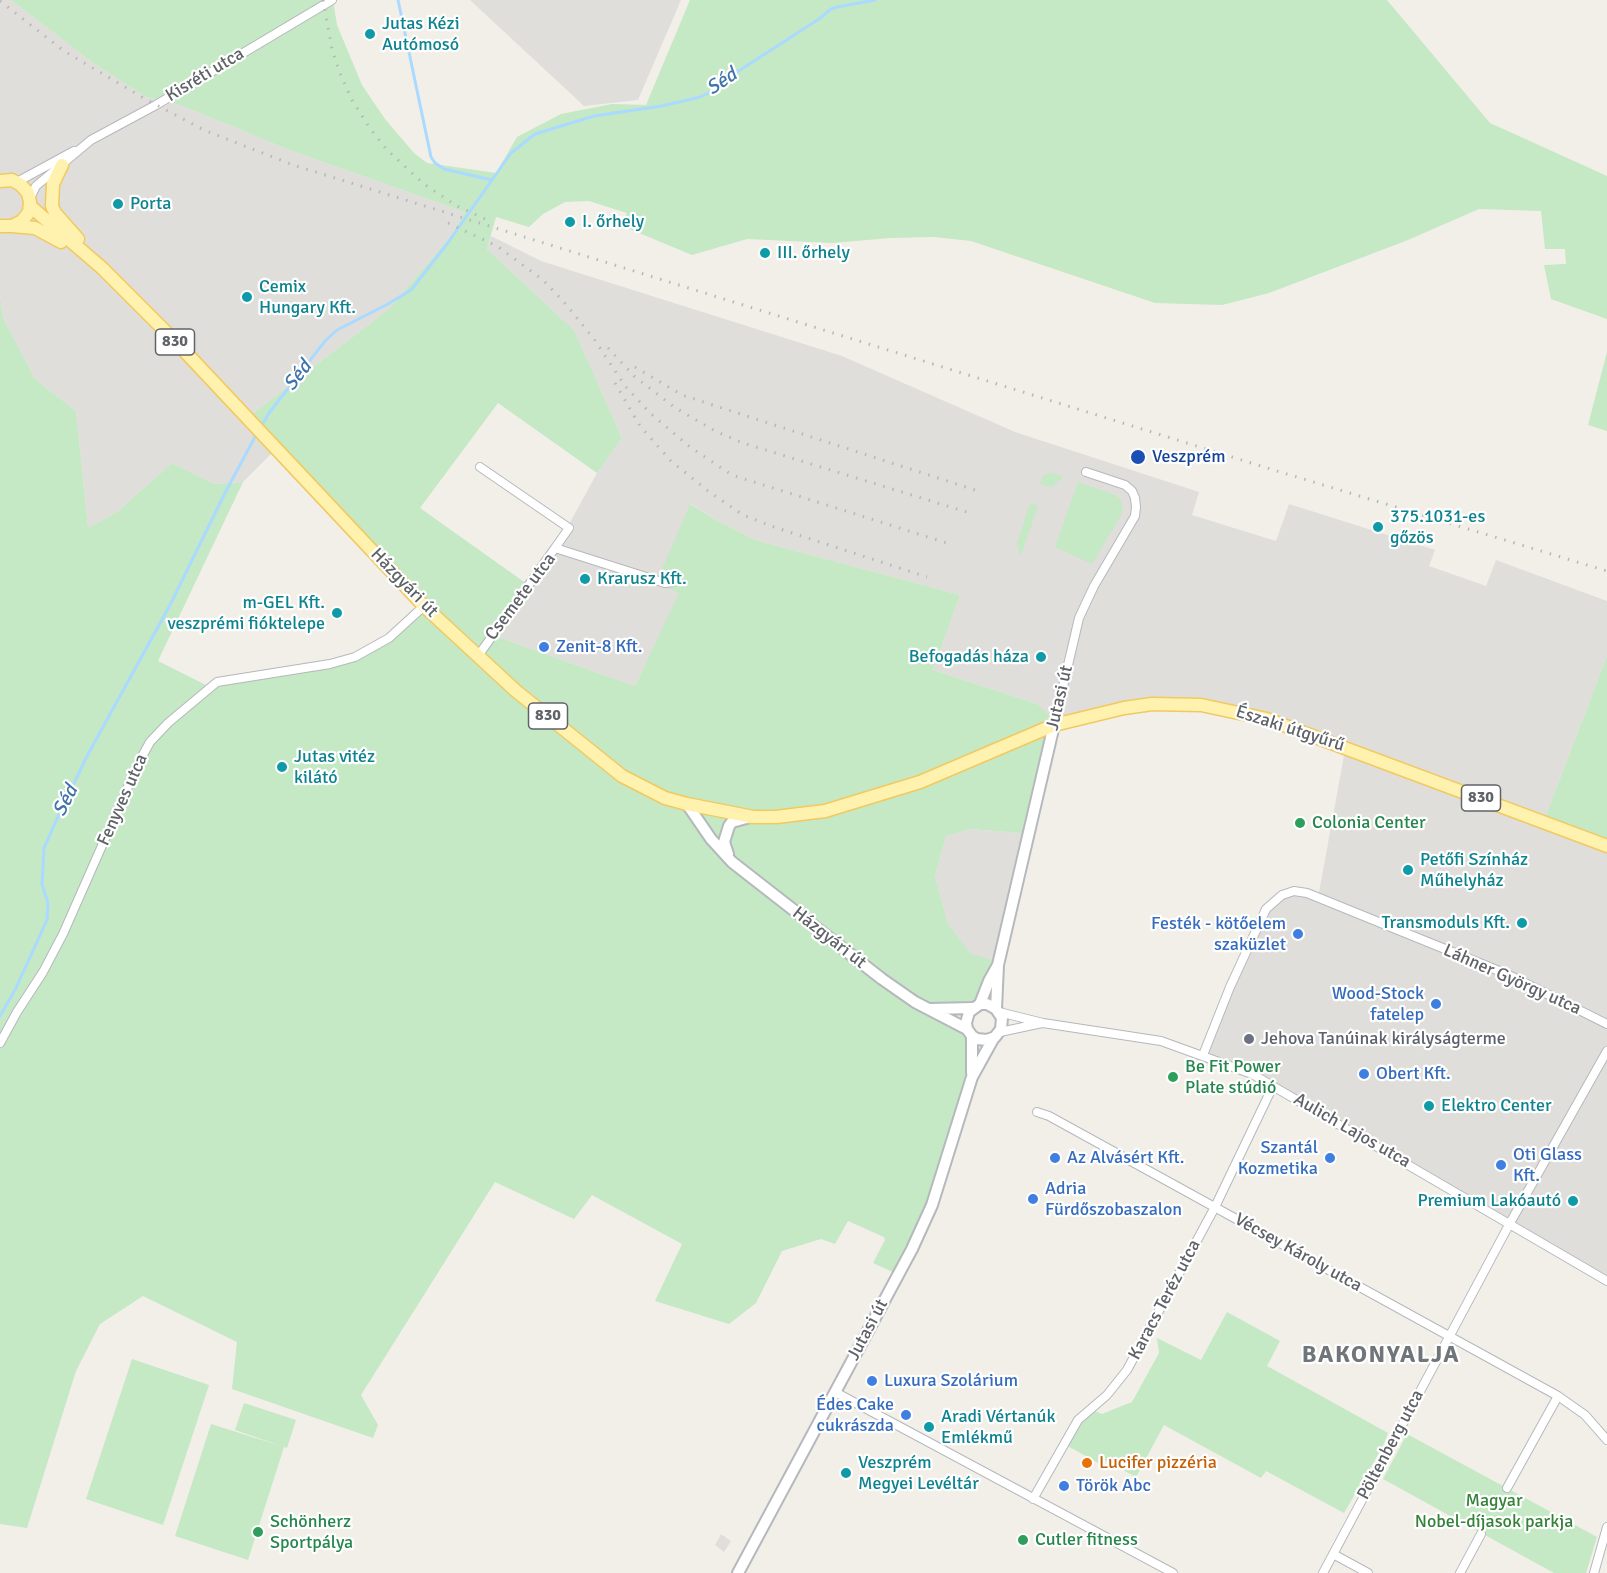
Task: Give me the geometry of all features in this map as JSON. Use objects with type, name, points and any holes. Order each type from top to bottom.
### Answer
[{"type":"main road","points":[[62,165],[53,184],[52,206],[55,213],[89,250],[102,268]]},
{"type":"main road","name":"830","points":[[0,171],[9,181],[25,189],[30,202],[26,217],[6,226]]},
{"type":"main road","name":"Házgyári út","points":[[30,202],[102,268],[176,342],[424,606],[478,656],[622,776],[655,794],[687,804]]},
{"type":"main road","name":"Házgyári út","points":[[6,226],[35,228],[102,268]]},
{"type":"main road","name":"Északi útgyűrű","points":[[687,804],[753,817],[825,812],[920,782],[1054,725],[1116,709],[1152,704],[1201,705],[1267,718],[1607,846]]},
{"type":"street","name":"Kisréti utca","points":[[9,181],[78,149],[332,0]]},
{"type":"street","name":"Kisréti utca","points":[[30,202],[36,186],[78,149]]},
{"type":"street","points":[[480,467],[569,528],[555,548]]},
{"type":"street","name":"Jutasi út","points":[[738,1573],[912,1249],[932,1205],[972,1077],[1002,1022],[998,1010],[998,965],[1079,618],[1094,586],[1135,516],[1135,498],[1132,491],[1125,485],[1086,472]]},
{"type":"street","name":"Csemete utca","points":[[478,656],[555,548],[666,582],[673,582]]},
{"type":"street","name":"Fenyves utca","points":[[0,1043],[63,934],[138,764],[150,742],[168,723],[217,682],[330,664],[356,657],[389,638],[424,606]]},
{"type":"street","name":"Házgyári út","points":[[687,804],[711,839],[732,862],[882,979],[915,1002],[969,1033]]},
{"type":"street","points":[[732,862],[724,843],[729,826],[739,819],[753,817]]},
{"type":"street","name":"Láhner György utca","points":[[1203,1055],[1234,978],[1266,909],[1282,895],[1294,891],[1307,893],[1509,975],[1607,1024]]},
{"type":"street","name":"Jutasi út","points":[[972,1077],[967,1016],[976,1006],[998,965]]},
{"type":"street","points":[[930,1009],[987,1004],[998,1010]]},
{"type":"street","name":"Aulich Lajos utca","points":[[998,1010],[1043,1023],[1161,1041],[1252,1074],[1607,1281]]},
{"type":"street","name":"Aulich Lajos utca","points":[[996,1035],[1043,1023]]},
{"type":"street","points":[[969,1033],[982,1040],[996,1035]]},
{"type":"street","name":"Pöltenberg utca","points":[[1323,1573],[1510,1223],[1607,1051]]},
{"type":"street","name":"Karacs Teréz utca","points":[[1033,1499],[1078,1420],[1107,1395],[1127,1370],[1215,1207],[1273,1086]]},
{"type":"street","name":"Vécsey Károly utca","points":[[1037,1112],[1049,1116],[1558,1395],[1585,1415],[1607,1440]]},
{"type":"street","points":[[835,1392],[1173,1573]]},
{"type":"street","points":[[1507,1488],[1558,1395]]},
{"type":"street","points":[[1594,1573],[1607,1527]]},
{"type":"street","points":[[1460,1573],[1481,1534]]},
{"type":"street","points":[[1333,1554],[1368,1573]]},
{"type":"shaded area","points":[[0,0],[11,0],[93,63],[146,97],[183,106],[289,150],[465,212],[451,236],[389,309],[247,418],[276,449],[243,482],[214,484],[172,463],[117,512],[88,528],[76,411],[35,379],[3,318],[0,295]]},
{"type":"shaded area","points":[[470,0],[681,0],[638,100],[584,106]]},
{"type":"shaded area","points":[[491,236],[541,261],[842,356],[1015,432],[1199,492],[1192,515],[1276,541],[1289,504],[1435,550],[1429,566],[1486,586],[1496,560],[1607,601],[1607,656],[1543,823],[1607,848],[1607,1280],[1224,1060],[1206,1052],[1266,910],[1288,893],[1318,898],[1345,750],[1270,721],[1156,703],[1056,727],[1037,704],[933,670],[960,595],[755,540],[691,504],[657,583],[680,593],[635,686],[492,635],[567,528],[597,473],[622,438],[574,330],[487,249]]},
{"type":"shaded area","points":[[971,829],[1032,834],[1000,962],[971,955],[948,924],[935,876],[946,836]]},
{"type":"shaded area","points":[[721,1534],[731,1541],[724,1552],[715,1545]]},
{"type":"green space","points":[[11,0],[333,0],[337,25],[362,85],[385,119],[414,153],[427,163],[496,173],[517,137],[561,114],[612,104],[646,105],[690,0],[1387,0],[1490,123],[1607,176],[1607,319],[1551,299],[1544,265],[1566,264],[1565,249],[1545,249],[1541,211],[1479,209],[1408,240],[1269,293],[1222,305],[1155,303],[971,241],[934,237],[833,243],[747,239],[692,255],[620,225],[627,213],[589,201],[565,202],[543,214],[529,227],[496,217],[487,249],[574,330],[622,438],[597,473],[498,403],[420,508],[527,584],[492,635],[635,686],[679,593],[656,583],[690,504],[755,540],[960,595],[933,670],[1037,704],[1050,716],[1056,727],[1032,834],[971,829],[946,836],[935,876],[948,924],[971,954],[1000,962],[979,1004],[935,1008],[971,1037],[970,1086],[933,1207],[899,1275],[873,1263],[885,1240],[884,1237],[848,1221],[835,1244],[821,1239],[782,1251],[756,1303],[729,1324],[655,1301],[682,1244],[592,1195],[574,1219],[495,1182],[361,1395],[378,1425],[373,1438],[232,1389],[237,1342],[143,1296],[100,1324],[76,1371],[27,1528],[0,1524],[0,295],[3,318],[35,379],[76,411],[88,528],[117,512],[172,463],[214,484],[243,482],[158,661],[210,687],[330,665],[381,646],[425,606],[247,418],[389,309],[451,236],[465,212],[289,150],[183,106],[146,97],[93,63]]},
{"type":"green space","points":[[1607,352],[1607,431],[1588,425]]},
{"type":"green space","points":[[1048,473],[1064,476],[1052,487],[1040,484],[1043,476]]},
{"type":"green space","points":[[1078,482],[1115,495],[1122,501],[1120,517],[1092,564],[1055,547]]},
{"type":"green space","points":[[1030,503],[1038,506],[1021,555],[1017,543]]},
{"type":"green space","points":[[1607,656],[1607,848],[1543,823]]},
{"type":"green space","points":[[1227,1312],[1280,1341],[1267,1366],[1388,1433],[1383,1446],[1344,1513],[1266,1471],[1261,1478],[1164,1425],[1136,1477],[1105,1460],[1102,1465],[1064,1444],[1090,1409],[1102,1414],[1132,1402],[1159,1353],[1157,1338],[1201,1360]]},
{"type":"green space","points":[[132,1359],[209,1385],[163,1525],[86,1499]]},
{"type":"green space","points":[[244,1403],[296,1420],[287,1448],[235,1430]]},
{"type":"green space","points":[[211,1424],[284,1447],[248,1560],[175,1536]]},
{"type":"green space","name":"Magyar Nobel-díjasok parkja","points":[[1407,1434],[1597,1537],[1586,1573],[1554,1573],[1383,1479]]},
{"type":"waterway","points":[[398,0],[431,157],[444,169],[492,180]]},
{"type":"waterway","name":"Séd","points":[[261,427],[269,413],[325,341],[337,330],[411,290],[447,244],[511,153],[535,134],[594,116],[662,106],[700,97],[715,90],[737,72],[831,9],[875,0]]},
{"type":"waterway","name":"Séd","points":[[0,1016],[15,990],[47,920],[48,903],[42,884],[44,848],[86,758],[170,605],[257,433]]},
{"type":"railway","points":[[323,0],[332,49],[339,71],[352,100],[369,127],[386,149],[424,184],[457,206],[485,219]]},
{"type":"railway","points":[[0,1],[64,51],[147,100],[204,130],[293,165],[1277,471],[1607,571]]},
{"type":"railway","points":[[448,223],[497,246],[543,280],[594,339],[625,386],[651,414],[690,447],[732,475],[950,544]]},
{"type":"railway","points":[[608,348],[634,376],[674,407],[715,431],[743,443],[970,513]]},
{"type":"railway","points":[[635,367],[682,395],[975,490]]},
{"type":"railway","points":[[615,383],[640,426],[671,461],[708,491],[743,515],[927,577]]},
{"type":"place","name":"Jutas Kézi Autómosó","points":[[370,34]]},
{"type":"place","name":"Porta","points":[[118,204]]},
{"type":"place","name":"I. őrhely","points":[[570,222]]},
{"type":"place","name":"III. őrhely","points":[[765,253]]},
{"type":"place","name":"Cemix Hungary Kft.","points":[[247,297]]},
{"type":"place","name":"Veszprém","points":[[1138,457]]},
{"type":"place","name":"375.1031-es gőzös","points":[[1378,527]]},
{"type":"place","name":"Krarusz Kft.","points":[[585,579]]},
{"type":"place","name":"m-GEL Kft. veszprémi fióktelepe","points":[[337,613]]},
{"type":"place","name":"Zenit-8 Kft.","points":[[544,647]]},
{"type":"place","name":"Befogadás háza","points":[[1041,657]]},
{"type":"place","name":"Jutas vitéz kilátó","points":[[282,767]]},
{"type":"place","name":"Colonia Center","points":[[1300,823]]},
{"type":"place","name":"Petőfi Színház Műhelyház","points":[[1408,870]]},
{"type":"place","name":"Transmoduls Kft.","points":[[1522,923]]},
{"type":"place","name":"Festék - kötőelem szaküzlet","points":[[1298,934]]},
{"type":"place","name":"Wood-Stock fatelep","points":[[1436,1004]]},
{"type":"place","name":"Jehova Tanúinak királyságterme","points":[[1249,1039]]},
{"type":"place","name":"Obert Kft.","points":[[1364,1074]]},
{"type":"place","name":"Be Fit Power Plate stúdió","points":[[1173,1077]]},
{"type":"place","name":"Elektro Center","points":[[1429,1106]]},
{"type":"place","name":"Az Alvásért Kft.","points":[[1055,1158]]},
{"type":"place","name":"Szantál Kozmetika","points":[[1330,1158]]},
{"type":"place","name":"Oti Glass Kft.","points":[[1501,1165]]},
{"type":"place","name":"Adria Fürdőszobaszalon","points":[[1033,1199]]},
{"type":"place","name":"Premium Lakóautó","points":[[1573,1201]]},
{"type":"place","name":"Luxura Szolárium","points":[[872,1381]]},
{"type":"place","name":"Édes Cake cukrászda","points":[[906,1415]]},
{"type":"place","name":"Aradi Vértanúk Emlékmű","points":[[929,1427]]},
{"type":"place","name":"Lucifer pizzéria","points":[[1087,1463]]},
{"type":"place","name":"Veszprém Megyei Levéltár","points":[[846,1473]]},
{"type":"place","name":"Török Abc","points":[[1064,1486]]},
{"type":"place","name":"Schönherz Sportpálya","points":[[258,1532]]},
{"type":"place","name":"Cutler fitness","points":[[1023,1540]]},
{"type":"district","name":"BAKONYALJA","points":[[1381,1356]]}]
